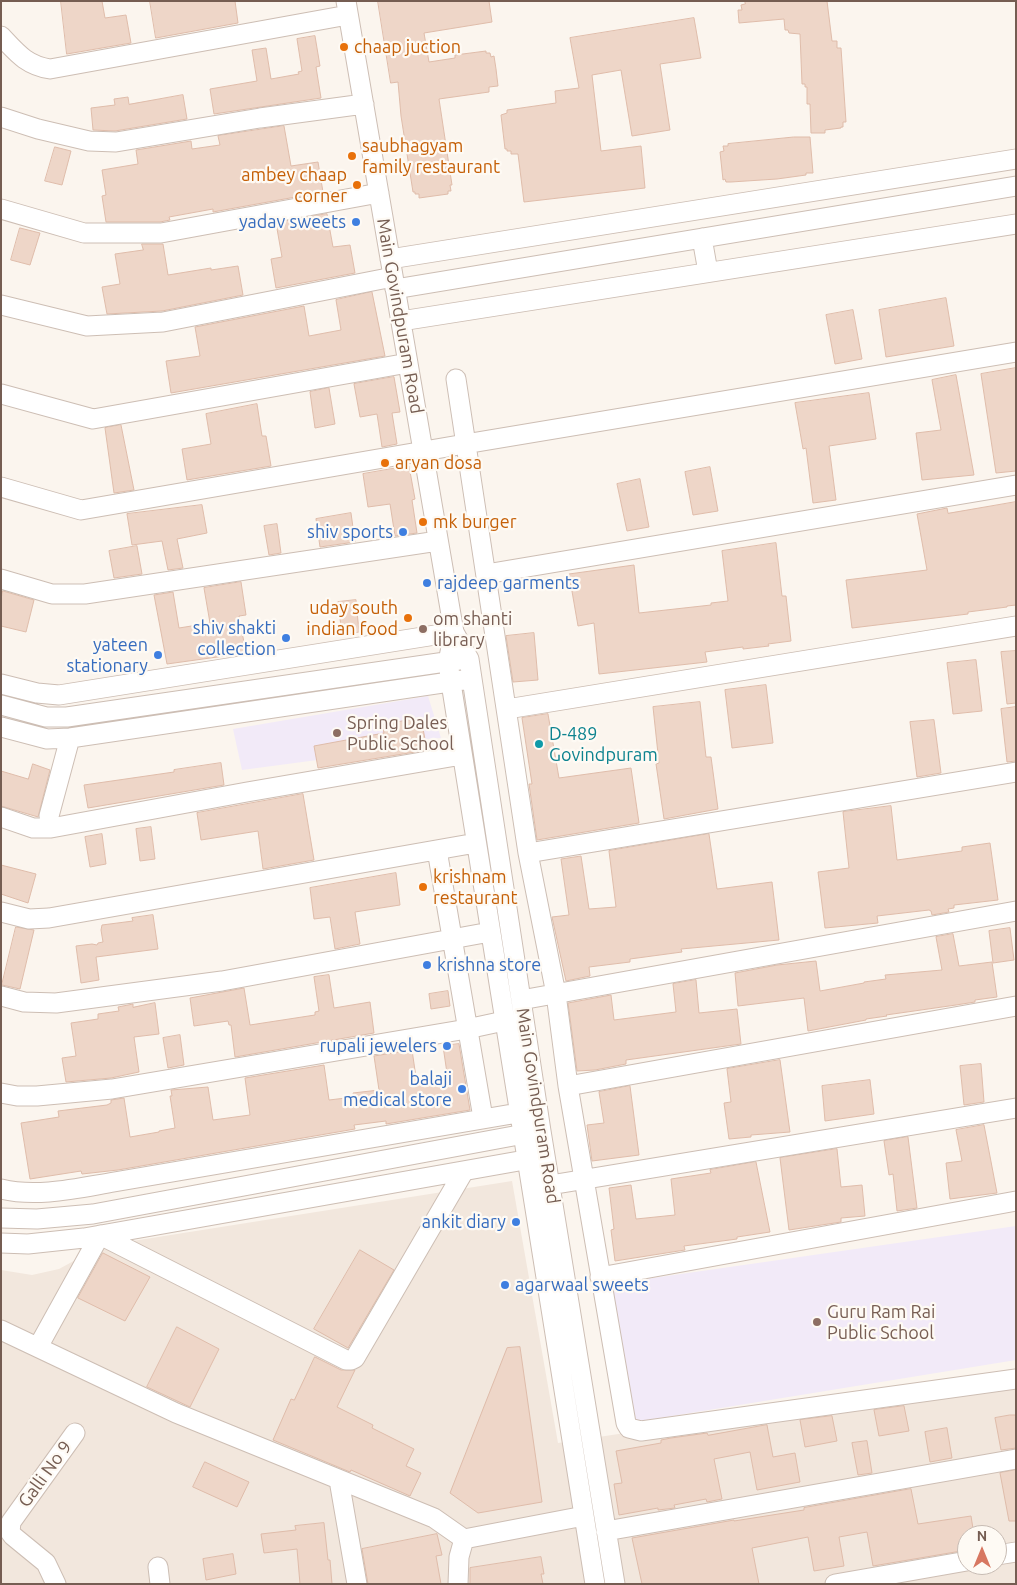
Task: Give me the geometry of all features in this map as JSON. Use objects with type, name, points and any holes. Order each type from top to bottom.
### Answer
[{"type":"street","points":[[1,36],[32,65],[50,68],[347,8]]},
{"type":"street","name":"Main Govindpuram Road","points":[[347,8],[454,632],[469,659],[541,1131],[615,1584]]},
{"type":"street","points":[[1,117],[38,129],[89,140],[116,142],[260,118],[364,104]]},
{"type":"street","points":[[1,305],[87,326],[163,322],[393,275],[565,231],[1016,160]]},
{"type":"street","points":[[393,275],[571,260],[1016,186]]},
{"type":"street","points":[[1,209],[84,233],[160,233],[379,192]]},
{"type":"street","points":[[401,321],[1016,224]]},
{"type":"street","points":[[565,231],[571,260]]},
{"type":"street","points":[[702,238],[708,272]]},
{"type":"street","points":[[1,487],[81,510],[1016,352]]},
{"type":"street","points":[[1,394],[93,420],[408,363]]},
{"type":"street","points":[[456,379],[528,853],[556,994],[568,1086],[626,1423],[629,1428],[641,1431],[1016,1379]]},
{"type":"street","points":[[486,574],[1016,485]]},
{"type":"street","points":[[1,579],[52,594],[86,594],[438,541]]},
{"type":"street","points":[[507,709],[1016,626]]},
{"type":"street","points":[[1,684],[37,693],[59,695],[454,632]]},
{"type":"street","name":"Main Govindpuram Road","points":[[454,632],[448,662],[518,1113],[595,1584]]},
{"type":"street","points":[[1,705],[46,716],[67,717],[469,659]]},
{"type":"street","points":[[1,728],[47,739],[70,738],[472,679]]},
{"type":"street","points":[[48,816],[70,738]]},
{"type":"street","points":[[1,817],[33,828],[51,828],[462,754]]},
{"type":"street","points":[[528,853],[1016,772]]},
{"type":"street","points":[[1,912],[19,917],[41,919],[476,843]]},
{"type":"street","points":[[437,850],[482,1118]]},
{"type":"street","points":[[521,1000],[1016,911]]},
{"type":"street","points":[[1,996],[24,1002],[56,1003],[222,981],[490,932]]},
{"type":"street","points":[[568,1086],[1016,1006]]},
{"type":"street","points":[[1,1093],[17,1096],[37,1096],[112,1089],[467,1029],[504,1021]]},
{"type":"street","points":[[531,1188],[1016,1108]]},
{"type":"street","points":[[1,1189],[26,1192],[88,1186],[518,1113]]},
{"type":"street","points":[[1,1218],[37,1219],[93,1214],[541,1131]]},
{"type":"street","points":[[1,1243],[28,1244],[100,1235],[545,1156]]},
{"type":"street","points":[[100,1235],[346,1360],[350,1360],[355,1358],[464,1171]]},
{"type":"street","points":[[600,1277],[1016,1201]]},
{"type":"street","points":[[38,1348],[100,1235]]},
{"type":"street","points":[[1,1330],[176,1413],[434,1518],[464,1539],[584,1516]]},
{"type":"street","name":"Galli No 9","points":[[56,1584],[46,1563],[10,1532],[11,1522],[75,1434]]},
{"type":"street","points":[[606,1531],[1016,1459]]},
{"type":"street","points":[[339,1480],[357,1584]]},
{"type":"street","points":[[458,1584],[459,1557],[464,1539]]},
{"type":"street","points":[[835,1584],[957,1563]]},
{"type":"shaded area","name":"Spring Dales Public School","points":[[428,696],[441,738],[412,740],[370,753],[242,770],[233,729]]},
{"type":"shaded area","points":[[512,1181],[558,1443],[1016,1375],[1016,1584],[1,1584],[1,1270],[32,1275],[59,1269],[101,1246]]},
{"type":"shaded area","name":"Guru Ram Rai Public School","points":[[1016,1226],[1016,1360],[635,1422],[611,1284]]},
{"type":"building","points":[[61,1],[102,1],[105,18],[126,15],[131,43],[67,54]]},
{"type":"building","points":[[150,1],[235,1],[238,23],[156,38]]},
{"type":"building","points":[[378,1],[489,1],[492,22],[424,33],[429,62],[455,58],[455,55],[486,51],[486,53],[490,53],[491,57],[494,56],[496,69],[498,86],[489,87],[489,92],[439,99],[452,185],[450,185],[451,191],[448,191],[448,194],[419,198],[419,194],[413,192],[401,116],[398,82],[391,83]]},
{"type":"building","points":[[745,1],[827,1],[832,41],[837,41],[837,48],[841,48],[846,122],[843,122],[843,127],[825,130],[825,133],[811,133],[810,104],[807,104],[807,87],[805,87],[805,84],[802,84],[800,34],[789,33],[788,30],[785,30],[784,19],[739,23],[738,10],[742,10],[741,5],[745,4]]},
{"type":"building","points":[[694,18],[701,58],[660,64],[670,130],[632,136],[621,70],[592,75],[601,151],[641,146],[645,188],[524,202],[518,154],[511,154],[511,151],[505,149],[501,115],[507,113],[507,110],[556,103],[555,91],[579,88],[570,38]]},
{"type":"building","points":[[315,36],[320,66],[316,67],[321,98],[214,114],[210,89],[257,81],[252,50],[266,48],[271,79],[299,74],[298,72],[302,71],[297,39]]},
{"type":"building","points":[[183,95],[187,119],[115,131],[93,130],[91,108],[115,105],[114,99],[128,97],[129,104]]},
{"type":"building","points":[[284,126],[291,166],[318,162],[323,192],[213,212],[213,209],[169,217],[170,220],[160,222],[106,222],[102,196],[106,195],[102,170],[138,164],[136,150],[191,141],[192,149],[220,145],[218,136]]},
{"type":"building","points":[[794,137],[810,137],[813,173],[777,179],[731,182],[723,180],[720,152],[724,151],[723,146]]},
{"type":"building","points":[[55,147],[71,151],[62,185],[45,181]]},
{"type":"building","points":[[327,214],[333,247],[350,245],[355,273],[276,288],[271,259],[282,257],[276,223]]},
{"type":"building","points":[[20,228],[40,233],[30,265],[11,260]]},
{"type":"building","points":[[142,244],[163,244],[168,275],[238,266],[243,295],[162,311],[107,314],[102,287],[120,284],[115,254],[143,250]]},
{"type":"building","points":[[372,292],[385,356],[171,393],[166,361],[200,356],[195,327],[304,306],[309,336],[341,330],[336,300]]},
{"type":"building","points":[[946,298],[954,346],[886,357],[879,310]]},
{"type":"building","points":[[853,310],[862,359],[835,364],[826,315]]},
{"type":"building","points":[[1016,368],[1016,471],[996,473],[981,374]]},
{"type":"building","points":[[956,375],[974,475],[922,480],[916,433],[941,430],[932,380]]},
{"type":"building","points":[[394,377],[400,412],[392,413],[397,444],[382,447],[377,414],[360,417],[354,384]]},
{"type":"building","points":[[329,388],[335,424],[315,428],[310,392]]},
{"type":"building","points":[[869,393],[876,439],[829,446],[836,500],[813,503],[806,448],[803,449],[795,403]]},
{"type":"building","points":[[257,404],[262,436],[266,436],[271,466],[187,480],[182,449],[211,444],[206,414]]},
{"type":"building","points":[[121,425],[134,490],[114,493],[105,428]]},
{"type":"building","points":[[409,466],[415,499],[412,500],[417,533],[395,536],[390,504],[368,507],[363,474]]},
{"type":"building","points":[[710,467],[718,511],[693,515],[685,472]]},
{"type":"building","points":[[640,479],[649,527],[627,531],[617,484]]},
{"type":"building","points":[[1016,502],[1016,605],[968,612],[968,614],[852,628],[846,580],[927,570],[917,514],[947,508],[948,513]]},
{"type":"building","points":[[202,505],[207,533],[177,539],[183,568],[168,570],[162,541],[132,545],[127,514]]},
{"type":"building","points":[[351,513],[355,542],[320,547],[316,519]]},
{"type":"building","points":[[277,524],[281,553],[269,555],[264,526]]},
{"type":"building","points":[[776,543],[782,596],[786,596],[791,641],[768,644],[769,646],[705,652],[707,662],[599,674],[594,623],[578,626],[569,574],[634,565],[639,613],[711,605],[711,603],[728,601],[722,551]]},
{"type":"building","points":[[137,546],[142,574],[114,578],[109,551]]},
{"type":"building","points":[[241,582],[246,615],[239,616],[246,653],[167,664],[154,595],[173,592],[179,628],[210,623],[204,588]]},
{"type":"building","points":[[3,591],[34,600],[26,632],[1,626],[1,599]]},
{"type":"building","points":[[356,600],[359,632],[342,635],[338,602]]},
{"type":"building","points":[[534,633],[538,680],[513,682],[506,636]]},
{"type":"building","points":[[1016,651],[1016,703],[1007,704],[1001,652]]},
{"type":"building","points":[[976,660],[982,711],[953,714],[947,663]]},
{"type":"building","points":[[766,685],[773,743],[732,748],[725,690]]},
{"type":"building","points":[[700,702],[706,757],[711,757],[718,809],[664,819],[656,764],[659,763],[653,707]]},
{"type":"building","points":[[1016,707],[1016,761],[1007,762],[1001,709]]},
{"type":"building","points":[[548,714],[559,778],[631,768],[639,823],[537,840],[529,784],[532,784],[522,718]]},
{"type":"building","points":[[421,718],[427,750],[318,768],[314,746],[384,733],[382,725]]},
{"type":"building","points":[[934,720],[941,773],[917,777],[910,722]]},
{"type":"building","points":[[221,763],[224,785],[88,808],[84,785]]},
{"type":"building","points":[[33,764],[50,770],[38,817],[1,806],[1,771],[28,779]]},
{"type":"building","points":[[303,794],[314,860],[263,869],[258,831],[201,840],[197,813]]},
{"type":"building","points":[[891,806],[897,860],[962,851],[962,847],[990,843],[998,900],[954,905],[954,908],[948,909],[949,912],[932,915],[929,910],[877,916],[878,923],[825,928],[818,872],[849,868],[843,812]]},
{"type":"building","points":[[151,827],[155,859],[140,861],[136,829]]},
{"type":"building","points":[[102,834],[106,864],[90,867],[85,837]]},
{"type":"building","points":[[709,834],[717,889],[772,882],[779,940],[681,949],[682,952],[630,959],[630,962],[589,967],[590,976],[566,981],[552,917],[569,915],[561,859],[581,856],[589,909],[616,907],[609,851]]},
{"type":"building","points":[[1,865],[36,874],[28,903],[1,894]]},
{"type":"building","points":[[396,873],[400,905],[355,912],[360,944],[335,949],[330,917],[314,919],[310,888]]},
{"type":"building","points":[[153,915],[158,949],[96,957],[99,980],[81,983],[76,946],[97,945],[103,942],[102,925],[133,921],[132,918]]},
{"type":"building","points":[[16,927],[34,930],[20,989],[2,985]]},
{"type":"building","points":[[1010,928],[1014,960],[993,963],[989,931]]},
{"type":"building","points":[[953,934],[959,966],[992,962],[997,997],[886,1015],[808,1031],[804,998],[738,1006],[735,973],[777,965],[816,961],[820,991],[886,979],[885,975],[942,970],[936,937]]},
{"type":"building","points":[[329,975],[334,1008],[370,1002],[374,1033],[235,1057],[231,1025],[229,1025],[228,1021],[194,1026],[190,998],[244,988],[250,1025],[315,1015],[315,1012],[319,1011],[314,977]]},
{"type":"building","points":[[696,980],[699,1013],[737,1009],[741,1044],[626,1060],[626,1064],[595,1070],[577,1071],[568,1003],[611,995],[614,1020],[676,1012],[673,984]]},
{"type":"building","points":[[448,991],[450,1006],[431,1009],[429,994]]},
{"type":"building","points":[[155,1003],[159,1034],[134,1037],[139,1072],[111,1078],[66,1082],[62,1058],[76,1056],[71,1023],[98,1019],[98,1014],[119,1011],[118,1007],[133,1004],[133,1007]]},
{"type":"building","points":[[180,1035],[184,1065],[168,1068],[163,1038]]},
{"type":"building","points":[[459,1044],[470,1110],[386,1124],[386,1121],[354,1125],[355,1129],[118,1170],[82,1174],[81,1171],[30,1179],[21,1123],[59,1117],[58,1111],[107,1105],[111,1103],[111,1100],[124,1098],[130,1137],[175,1128],[170,1096],[172,1096],[171,1090],[208,1087],[213,1120],[250,1115],[245,1078],[324,1065],[329,1100],[354,1097],[353,1093],[379,1090],[374,1056],[412,1050],[417,1084],[448,1080],[443,1046]]},
{"type":"building","points":[[780,1060],[790,1132],[729,1139],[724,1103],[731,1102],[727,1069]]},
{"type":"building","points":[[981,1064],[984,1102],[964,1105],[960,1066]]},
{"type":"building","points":[[870,1080],[874,1114],[825,1121],[822,1086]]},
{"type":"building","points":[[630,1086],[639,1155],[592,1161],[587,1125],[604,1123],[599,1092]]},
{"type":"building","points":[[984,1125],[997,1193],[950,1199],[946,1163],[962,1161],[956,1130]]},
{"type":"building","points":[[908,1137],[917,1208],[897,1211],[893,1174],[889,1175],[884,1141]]},
{"type":"building","points":[[837,1149],[841,1187],[862,1185],[865,1216],[841,1218],[841,1222],[789,1230],[780,1158]]},
{"type":"building","points":[[756,1162],[770,1232],[737,1237],[737,1239],[684,1246],[685,1250],[615,1261],[611,1230],[614,1229],[609,1188],[631,1185],[636,1219],[675,1215],[671,1179],[711,1173],[710,1170]]},
{"type":"building","points":[[360,1250],[394,1270],[348,1348],[314,1329]]},
{"type":"building","points":[[103,1253],[150,1277],[125,1321],[78,1298]]},
{"type":"building","points":[[177,1327],[219,1349],[190,1407],[147,1387]]},
{"type":"building","points":[[520,1347],[542,1502],[478,1513],[450,1493],[507,1348]]},
{"type":"building","points":[[315,1357],[341,1370],[355,1370],[337,1407],[373,1425],[372,1428],[414,1449],[406,1466],[421,1473],[410,1496],[351,1470],[350,1472],[273,1440],[291,1399],[294,1400]]},
{"type":"building","points":[[904,1406],[909,1431],[879,1436],[874,1410]]},
{"type":"building","points":[[1016,1415],[1016,1448],[1001,1450],[995,1418]]},
{"type":"building","points":[[832,1416],[837,1441],[805,1447],[800,1420]]},
{"type":"building","points":[[767,1425],[773,1457],[795,1453],[800,1482],[757,1490],[750,1452],[714,1459],[722,1499],[707,1502],[706,1499],[674,1505],[675,1508],[658,1510],[658,1508],[619,1515],[614,1484],[622,1483],[616,1451],[661,1443],[661,1440],[671,1438],[707,1433],[708,1435]]},
{"type":"building","points":[[947,1428],[952,1458],[930,1462],[925,1432]]},
{"type":"building","points":[[867,1441],[872,1473],[858,1475],[852,1443]]},
{"type":"building","points":[[205,1462],[249,1482],[237,1507],[193,1487]]},
{"type":"building","points":[[1016,1470],[1016,1521],[1009,1521],[1000,1473]]},
{"type":"building","points":[[911,1489],[918,1524],[971,1516],[972,1525],[957,1525],[957,1552],[873,1566],[867,1532],[839,1537],[844,1566],[814,1571],[808,1537],[752,1548],[759,1584],[642,1584],[632,1538],[804,1510],[804,1508]]},
{"type":"building","points":[[324,1523],[332,1584],[300,1584],[297,1549],[264,1553],[261,1534],[296,1530],[295,1526]]},
{"type":"building","points":[[437,1534],[442,1555],[436,1556],[441,1584],[368,1584],[362,1549]]},
{"type":"building","points":[[233,1554],[236,1574],[206,1580],[203,1559]]},
{"type":"building","points":[[541,1557],[544,1574],[541,1574],[543,1584],[470,1584],[470,1568]]},
{"type":"place","name":"chaap juction","points":[[344,47]]},
{"type":"place","name":"saubhagyam family restaurant","points":[[352,156]]},
{"type":"place","name":"ambey chaap corner","points":[[357,185]]},
{"type":"place","name":"yadav sweets","points":[[356,222]]},
{"type":"place","name":"aryan dosa","points":[[385,463]]},
{"type":"place","name":"mk burger","points":[[423,522]]},
{"type":"place","name":"shiv sports","points":[[403,532]]},
{"type":"place","name":"rajdeep garments","points":[[427,583]]},
{"type":"place","name":"uday south indian food","points":[[408,618]]},
{"type":"place","name":"om shanti library","points":[[423,629]]},
{"type":"place","name":"shiv shakti collection","points":[[286,638]]},
{"type":"place","name":"yateen stationary","points":[[158,655]]},
{"type":"place","name":"Spring Dales Public School","points":[[337,733]]},
{"type":"place","name":"D-489 Govindpuram","points":[[539,744]]},
{"type":"place","name":"krishnam restaurant","points":[[423,887]]},
{"type":"place","name":"krishna store","points":[[427,965]]},
{"type":"place","name":"rupali jewelers","points":[[447,1046]]},
{"type":"place","name":"balaji medical store","points":[[462,1089]]},
{"type":"place","name":"ankit diary","points":[[516,1222]]},
{"type":"place","name":"agarwaal sweets","points":[[505,1285]]},
{"type":"place","name":"Guru Ram Rai Public School","points":[[817,1322]]}]
